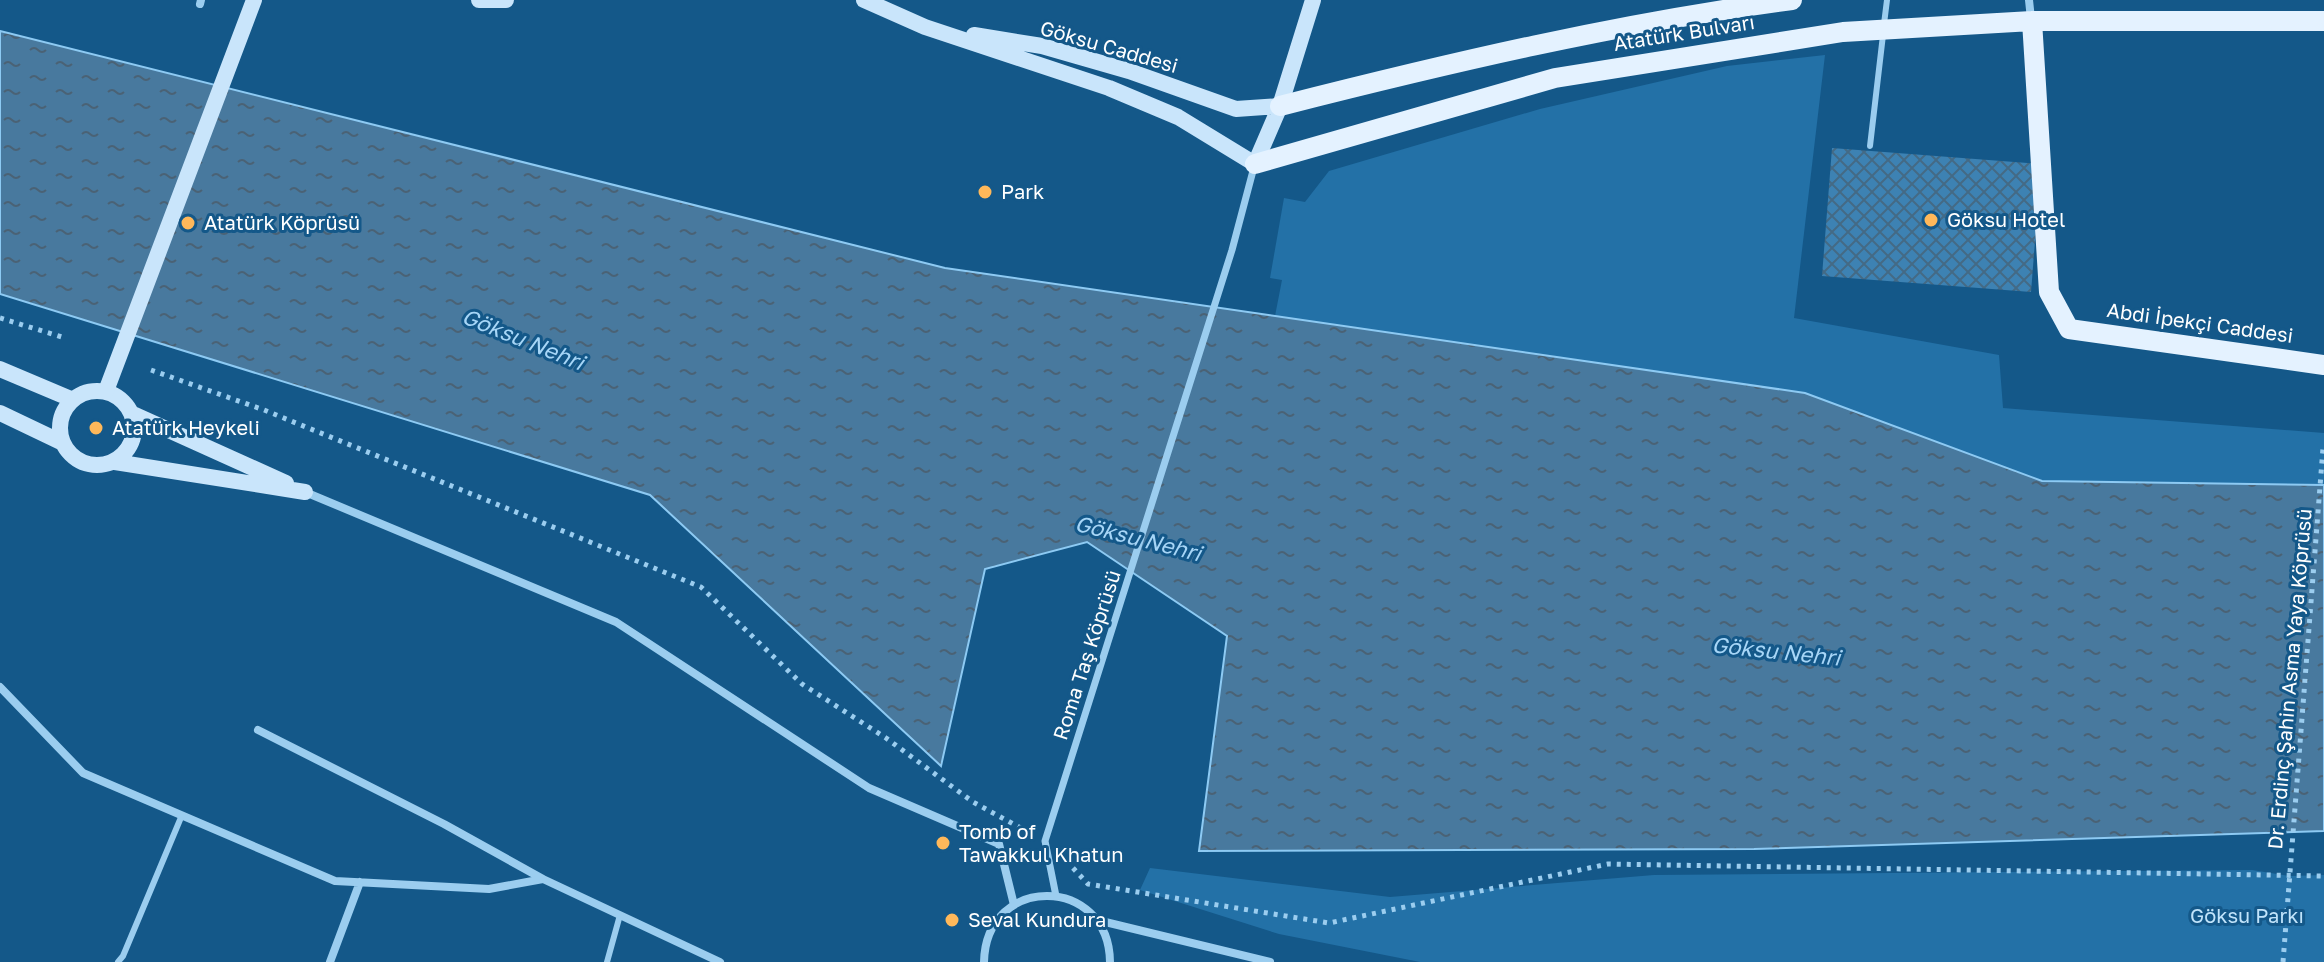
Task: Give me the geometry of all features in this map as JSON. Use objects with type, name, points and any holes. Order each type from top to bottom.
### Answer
[{"type":"main road","points":[[106,391],[254,0]]},
{"type":"main road","points":[[479,0],[506,0]]},
{"type":"main road","name":"Göksu Caddesi","points":[[864,0],[925,27],[1109,88],[1178,117],[1255,164]]},
{"type":"main road","points":[[1255,164],[1280,106],[1313,0]]},
{"type":"main road","name":"Atatürk Bulvarı","points":[[1280,106],[1437,66],[1722,9],[1792,0]]},
{"type":"main road","name":"Atatürk Bulvarı","points":[[1255,164],[1555,78],[1843,32],[2032,21],[2324,21]]},
{"type":"main road","name":"Abdi İpekçi Caddesi","points":[[2032,21],[2049,292],[2069,329],[2324,365]]},
{"type":"main road","name":"Göksu Caddesi","points":[[925,27],[1042,46],[1129,71],[1236,109],[1280,106]]},
{"type":"main road","points":[[0,369],[71,399]]},
{"type":"main road","points":[[88,391],[106,391],[122,399],[133,414],[305,492],[115,462],[98,466],[80,462],[66,450],[63,443],[59,433],[61,415],[71,399],[88,391]]},
{"type":"main road","points":[[0,413],[63,443]]},
{"type":"main road","points":[[115,462],[129,449],[135,432],[133,414]]},
{"type":"street","points":[[2029,0],[2032,21]]},
{"type":"street","name":"Roma Taş Köprüsü","points":[[1045,841],[1232,250],[1255,164]]},
{"type":"street","points":[[305,492],[616,622],[869,788],[999,844],[1014,905]]},
{"type":"street","points":[[0,687],[83,773],[335,881],[489,889],[543,879]]},
{"type":"street","points":[[258,730],[444,824],[543,879],[720,962]]},
{"type":"street","points":[[1045,841],[1056,896]]},
{"type":"street","points":[[330,962],[360,882]]},
{"type":"street","points":[[984,962],[985,946],[992,927],[1005,911],[1022,900],[1042,895],[1056,896],[1082,906],[1097,920],[1107,939],[1110,962]]},
{"type":"street","points":[[1097,920],[1206,949],[1270,962]]},
{"type":"lane","points":[[1870,146],[1887,0]]},
{"type":"lane","points":[[118,962],[182,815]]},
{"type":"lane","points":[[607,962],[620,915]]},
{"type":"path","points":[[0,318],[62,337]]},
{"type":"path","points":[[151,370],[264,410],[701,587],[802,684],[886,738],[973,802],[1045,841],[1088,884],[1329,923],[1608,864],[2324,876]]},
{"type":"path","name":"Dr. Erdinç Şahin Asma Yaya Köprüsü","points":[[2283,962],[2323,448]]},
{"type":"green space","points":[[1825,55],[1794,318],[1999,355],[2003,408],[2324,433],[2324,485],[2042,481],[1805,393],[1275,316],[1282,280],[1270,278],[1284,198],[1305,202],[1329,171],[1540,109],[1727,66]]},
{"type":"green space","name":"Göksu Parkı","points":[[1150,868],[1390,897],[1654,875],[2252,870],[2290,876],[2324,875],[2324,962],[1420,962],[1279,934],[1140,890]]},
{"type":"water","name":"Göksu Nehri","points":[[0,31],[945,268],[1805,393],[2042,481],[2324,485],[2324,831],[1754,849],[1199,851],[1227,636],[1087,542],[985,569],[941,766],[650,495],[0,294]]},
{"type":"building","name":"Göksu Hotel","points":[[1832,148],[2041,164],[2031,292],[1822,276]]},
{"type":"place","name":"Park","points":[[985,192]]},
{"type":"place","name":"Göksu Hotel","points":[[1931,220]]},
{"type":"place","name":"Atatürk Köprüsü","points":[[188,223]]},
{"type":"place","name":"Atatürk Heykeli","points":[[96,428]]},
{"type":"place","name":"Tomb of Tawakkul Khatun","points":[[943,843]]},
{"type":"place","name":"Seval Kundura","points":[[952,920]]}]
